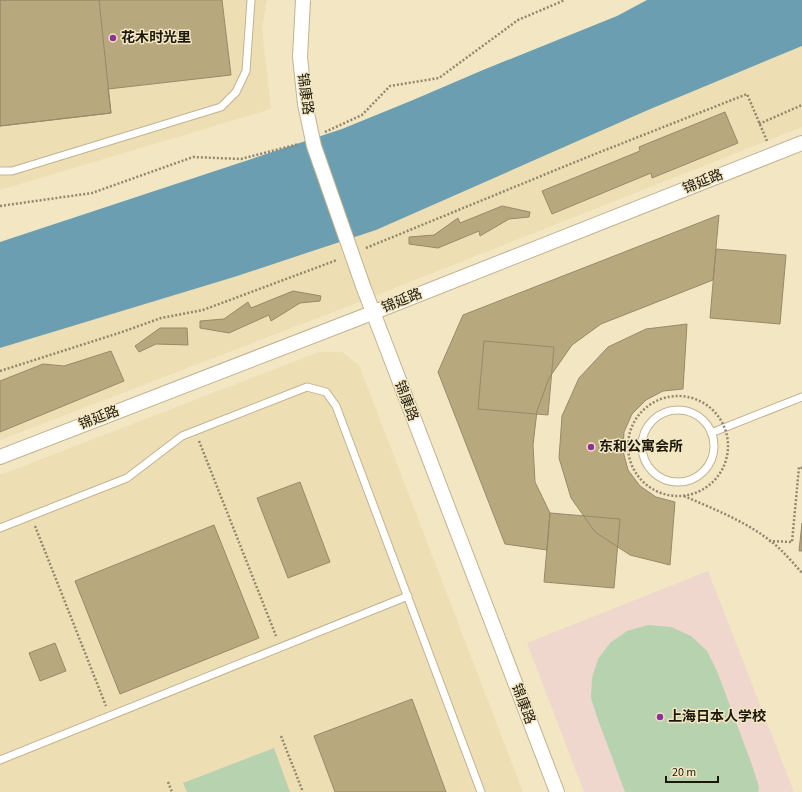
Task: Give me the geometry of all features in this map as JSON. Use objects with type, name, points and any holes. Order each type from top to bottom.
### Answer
[{"type":"street","name":"锦康路","points":[[303,0],[300,56],[305,104],[314,146],[372,313],[557,792]]},
{"type":"street","name":"锦延路","points":[[0,456],[372,313],[802,143]]},
{"type":"lane","points":[[0,171],[12,171],[220,107],[236,92],[246,71],[250,0]]},
{"type":"lane","points":[[0,528],[127,478],[182,436],[307,387],[326,392],[336,406],[482,792]]},
{"type":"lane","points":[[711,433],[802,397]]},
{"type":"lane","points":[[671,410],[683,410],[694,413],[704,420],[711,433],[714,440],[714,452],[710,463],[702,472],[693,478],[681,482],[669,481],[658,476],[649,468],[643,456],[642,444],[644,432],[651,422],[660,414],[671,410]]},
{"type":"lane","points":[[0,760],[408,596]]},
{"type":"path","points":[[322,134],[362,115],[390,86],[439,78],[518,20],[565,0]]},
{"type":"path","points":[[365,249],[578,161],[747,94],[772,155]]},
{"type":"path","points":[[760,124],[802,105]]},
{"type":"path","points":[[0,206],[92,193],[193,157],[241,160],[302,143]]},
{"type":"path","points":[[0,371],[161,318],[203,310],[343,258]]},
{"type":"path","points":[[684,496],[700,491],[713,482],[723,469],[728,453],[728,437],[723,422],[713,410],[700,400],[684,396],[668,397],[653,403],[640,414],[631,428],[628,444],[630,462],[638,477],[651,488],[661,493],[667,495],[684,496],[723,513],[753,529],[780,549],[802,573]]},
{"type":"path","points":[[195,431],[281,647]]},
{"type":"path","points":[[623,444],[628,444]]},
{"type":"path","points":[[769,541],[792,542],[799,468],[802,468]]},
{"type":"path","points":[[31,516],[110,716]]},
{"type":"path","points":[[281,736],[303,792]]},
{"type":"path","points":[[168,782],[172,792]]},
{"type":"shaded area","points":[[0,0],[267,0],[262,28],[271,109],[0,190]]},
{"type":"shaded area","points":[[802,46],[802,127],[362,301],[0,440],[0,348],[234,277],[376,230],[648,110]]},
{"type":"shaded area","points":[[319,352],[342,352],[359,365],[523,792],[0,792],[0,475]]},
{"type":"shaded area","name":"上海日本人学校","points":[[708,571],[794,792],[584,792],[527,643]]},
{"type":"green space","points":[[648,625],[671,627],[691,636],[707,651],[717,671],[752,765],[759,787],[758,792],[625,792],[591,698],[592,678],[598,659],[610,643],[627,631]]},
{"type":"green space","points":[[274,748],[290,792],[187,792],[183,783]]},
{"type":"water","points":[[647,0],[802,0],[802,46],[648,110],[376,230],[234,277],[0,348],[0,242],[342,129],[617,16]]},
{"type":"building","points":[[0,0],[99,0],[111,113],[0,126]]},
{"type":"building","name":"花木时光里","points":[[0,0],[222,0],[231,75],[108,89],[111,113],[0,126]]},
{"type":"building","points":[[725,112],[738,143],[652,178],[651,173],[552,214],[542,191],[640,151],[639,147]]},
{"type":"building","points":[[502,206],[530,212],[529,217],[509,219],[480,236],[479,231],[438,248],[409,244],[409,237],[434,235],[458,218],[460,223]]},
{"type":"building","points":[[719,215],[713,280],[601,324],[572,345],[549,378],[537,411],[533,445],[535,482],[550,513],[547,550],[505,544],[438,372],[463,315]]},
{"type":"building","points":[[716,249],[786,255],[780,324],[710,318]]},
{"type":"building","points":[[293,291],[321,296],[320,301],[300,303],[271,321],[269,315],[229,333],[200,328],[200,321],[224,319],[248,302],[251,308]]},
{"type":"building","name":"东和公寓会所","points":[[687,324],[683,389],[663,391],[646,400],[632,414],[624,432],[623,451],[628,470],[640,486],[656,497],[675,502],[670,565],[630,555],[595,532],[571,498],[559,458],[562,416],[579,378],[608,347],[646,329]]},
{"type":"building","points":[[160,328],[187,328],[188,345],[156,344],[139,352],[135,346]]},
{"type":"building","points":[[484,341],[554,347],[548,415],[478,409]]},
{"type":"building","points":[[111,351],[124,381],[0,432],[0,381],[43,364],[64,366]]},
{"type":"building","points":[[300,482],[330,562],[288,578],[257,498]]},
{"type":"building","points":[[550,513],[620,519],[614,588],[544,582]]},
{"type":"building","points":[[802,523],[802,551],[799,551]]},
{"type":"building","points":[[214,525],[259,638],[120,694],[75,581]]},
{"type":"building","points":[[55,643],[66,671],[40,681],[29,653]]},
{"type":"building","points":[[412,699],[446,792],[335,792],[314,736]]},
{"type":"place","name":"花木时光里","points":[[113,38]]},
{"type":"place","name":"东和公寓会所","points":[[591,447]]},
{"type":"place","name":"上海日本人学校","points":[[660,717]]}]
